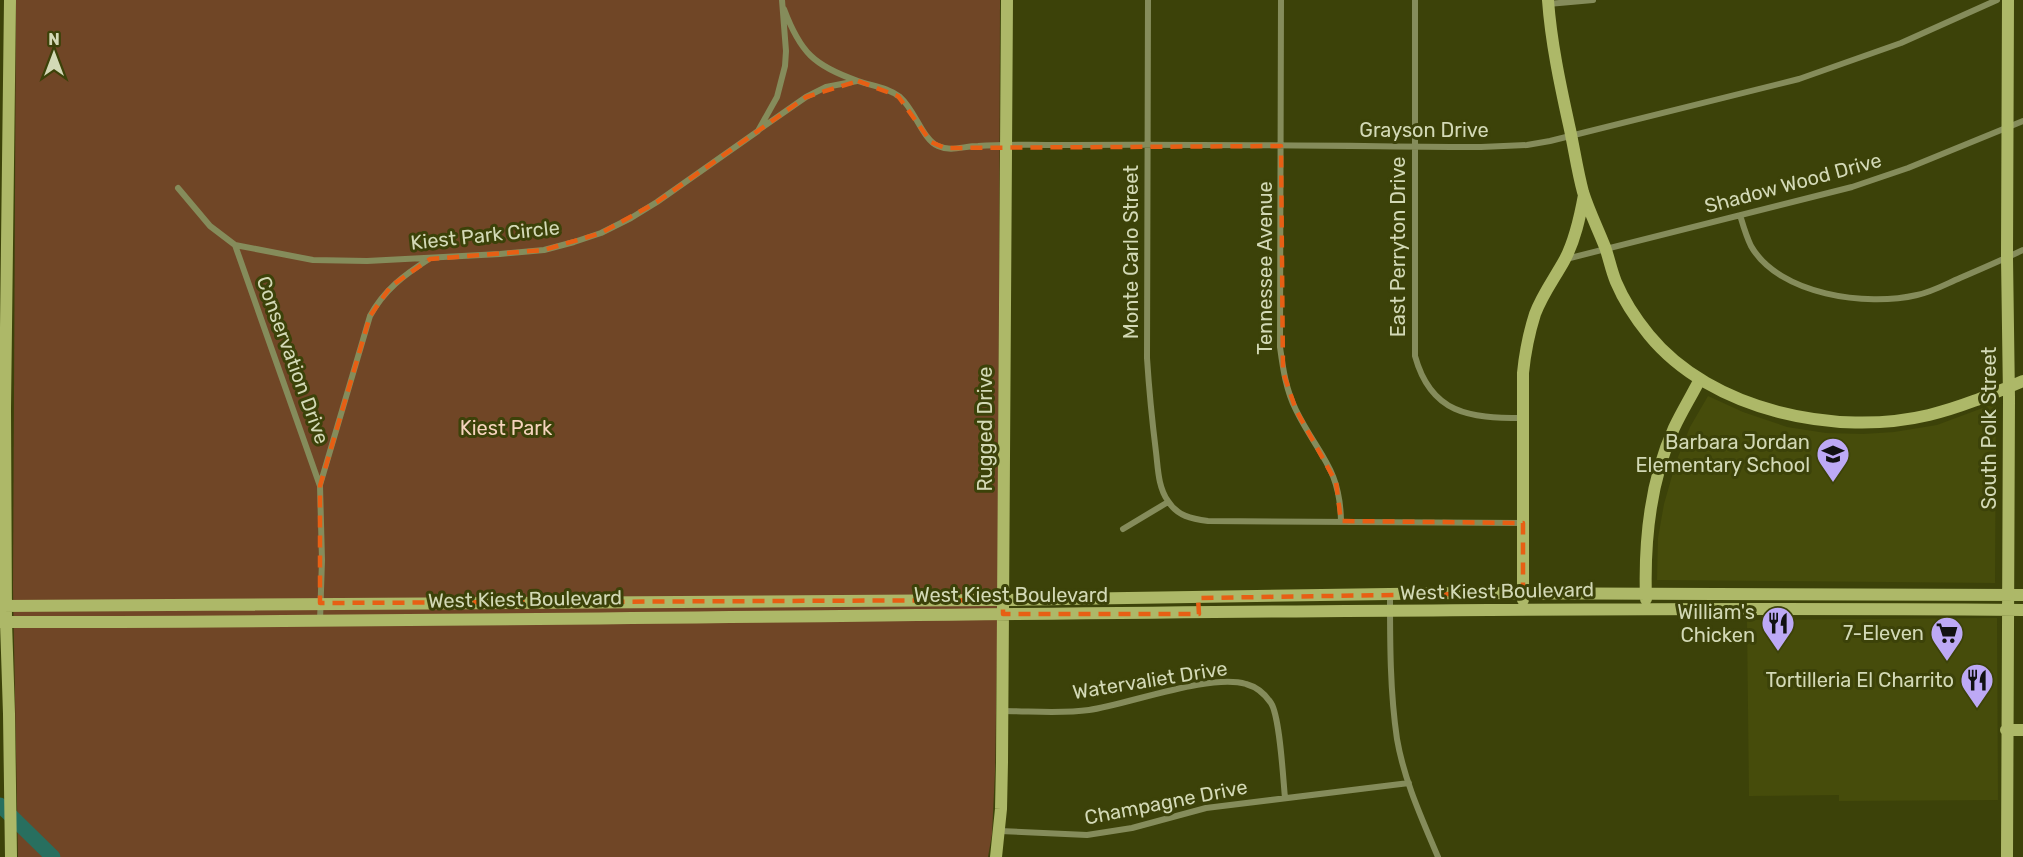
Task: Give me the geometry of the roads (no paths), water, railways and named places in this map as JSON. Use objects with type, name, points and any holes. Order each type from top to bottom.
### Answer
[{"type":"main road","points":[[10,0],[5,60],[3,622],[11,855]]},
{"type":"main road","name":"Rugged Drive","points":[[996,857],[1000,831],[1002,711],[1007,0]]},
{"type":"main road","name":"South Polk Street","points":[[2007,857],[2008,0]]},
{"type":"main road","points":[[1548,2],[1556,62],[1584,193],[1616,282],[1630,309],[1650,336],[1672,359],[1700,379],[1746,402],[1781,413],[1842,422],[1875,422],[1927,415],[1962,406],[2023,381]]},
{"type":"main road","points":[[1522,609],[1523,373],[1530,333],[1544,295],[1565,259],[1575,233],[1584,193]]},
{"type":"main road","points":[[1646,609],[1647,545],[1652,499],[1662,460],[1674,428],[1700,379]]},
{"type":"main road","name":"West Kiest Boulevard","points":[[3,606],[1003,600],[1523,593],[2023,595]]},
{"type":"main road","points":[[1738,594],[1738,610]]},
{"type":"main road","points":[[1832,594],[1832,610]]},
{"type":"main road","points":[[1198,598],[1199,614]]},
{"type":"main road","name":"West Kiest Boulevard","points":[[3,622],[1199,614],[1522,609],[2023,610]]},
{"type":"main road","points":[[2006,730],[2023,730]]},
{"type":"street","name":"Kiest Park Circle","points":[[178,188],[210,226],[235,245],[313,260],[430,259],[544,250],[574,242],[601,233],[631,218],[758,131],[777,97],[785,66],[782,0]]},
{"type":"street","name":"Monte Carlo Street","points":[[1148,0],[1147,358],[1151,414],[1160,478],[1168,502]]},
{"type":"street","name":"Tennessee Avenue","points":[[1281,0],[1280,347],[1288,391],[1336,482],[1341,500],[1341,521]]},
{"type":"street","name":"East Perryton Drive","points":[[1415,0],[1414,341],[1420,373],[1430,390],[1444,403],[1464,413],[1485,418],[1523,418]]},
{"type":"street","points":[[1548,2],[1593,0]]},
{"type":"street","name":"Grayson Drive","points":[[784,9],[795,36],[809,56],[822,65],[898,96],[909,106],[926,137],[937,146],[953,149],[976,146],[1414,146],[1527,145],[1799,79],[1901,43],[1997,0]]},
{"type":"street","name":"Grayson Drive","points":[[758,131],[806,97],[826,87],[858,81]]},
{"type":"street","name":"Shadow Wood Drive","points":[[1565,259],[1852,187],[1908,168],[2023,121]]},
{"type":"street","points":[[1740,215],[1751,245],[1758,255],[1779,273],[1813,289],[1857,299],[1891,300],[1918,295],[2023,250]]},
{"type":"street","name":"Conservation Drive","points":[[235,245],[320,486],[322,560],[320,621]]},
{"type":"street","name":"Conservation Drive","points":[[320,486],[370,316],[391,286],[402,276],[430,259]]},
{"type":"street","points":[[1123,529],[1168,502],[1187,518],[1198,520],[1523,523]]},
{"type":"street","points":[[1390,595],[1390,648],[1397,739],[1408,783],[1438,857]]},
{"type":"street","name":"Watervaliet Drive","points":[[1002,711],[1086,710],[1185,688],[1231,682],[1244,683],[1256,688],[1272,705],[1276,718],[1285,798]]},
{"type":"street","name":"Champagne Drive","points":[[1000,831],[1087,835],[1111,832],[1206,808],[1408,783]]},
{"type":"waterway","points":[[0,805],[53,857]]},
{"type":"place","name":"Barbara Jordan Elementary School","points":[[1833,483]]},
{"type":"place","name":"William's Chicken","points":[[1778,652]]},
{"type":"place","name":"7-Eleven","points":[[1947,662]]},
{"type":"place","name":"Tortilleria El Charrito","points":[[1977,709]]},
{"type":"park label","name":"Kiest Park","points":[[506,428]]}]
